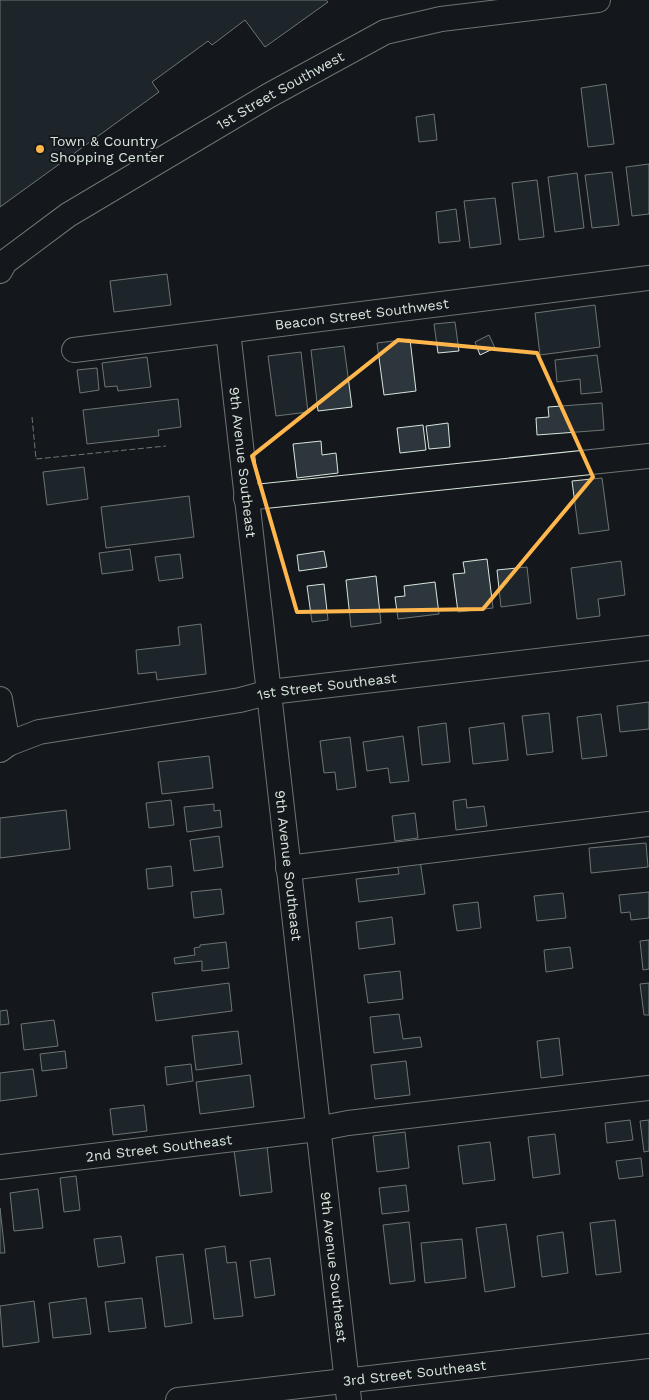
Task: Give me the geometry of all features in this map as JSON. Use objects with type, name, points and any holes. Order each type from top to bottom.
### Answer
[{"type":"street","name":"1st Street Southwest","points":[[0,271],[5,262],[68,215],[268,96],[385,32],[439,9],[598,0]]},
{"type":"street","name":"Beacon Street Southwest","points":[[74,350],[649,278]]},
{"type":"street","name":"9th Avenue Southeast","points":[[228,331],[348,1390]]},
{"type":"street","points":[[246,498],[649,456]]},
{"type":"street","name":"1st Street Southeast","points":[[4,747],[39,732],[240,700],[270,692],[649,648]]},
{"type":"street","points":[[0,699],[4,747]]},
{"type":"street","points":[[288,868],[649,824]]},
{"type":"street","name":"2nd Street Southeast","points":[[0,1167],[317,1129],[348,1123],[649,1088]]},
{"type":"street","name":"3rd Street Southeast","points":[[178,1400],[348,1390],[649,1346]]},
{"type":"highlighted area","points":[[398,340],[537,353],[593,477],[483,609],[297,612],[252,456]]},
{"type":"building","name":"Town & Country Shopping Center","points":[[0,0],[326,0],[328,2],[265,47],[245,20],[212,45],[208,41],[152,82],[159,92],[0,207]]},
{"type":"building","points":[[606,84],[614,144],[588,147],[581,88]]},
{"type":"building","points":[[434,114],[437,140],[419,142],[416,117]]},
{"type":"building","points":[[649,164],[649,214],[632,216],[626,167]]},
{"type":"building","points":[[612,172],[619,225],[592,228],[585,175]]},
{"type":"building","points":[[577,173],[584,228],[555,232],[548,177]]},
{"type":"building","points":[[537,180],[544,237],[519,240],[512,183]]},
{"type":"building","points":[[495,198],[501,244],[470,248],[464,201]]},
{"type":"building","points":[[456,209],[460,241],[439,243],[436,212]]},
{"type":"building","points":[[167,274],[171,305],[114,312],[110,281]]},
{"type":"building","points":[[595,305],[600,347],[540,355],[535,313]]},
{"type":"building","points":[[455,322],[459,351],[438,353],[434,324]]},
{"type":"building","points":[[489,335],[495,348],[480,355],[475,342]]},
{"type":"building","points":[[410,339],[416,391],[384,395],[377,343]]},
{"type":"building","points":[[344,346],[352,407],[318,411],[311,350]]},
{"type":"building","points":[[301,352],[308,412],[276,416],[268,356]]},
{"type":"building","points":[[597,355],[602,392],[581,394],[580,379],[557,382],[555,360]]},
{"type":"building","points":[[147,357],[151,387],[118,391],[117,386],[105,387],[102,363]]},
{"type":"building","points":[[97,368],[99,390],[80,393],[77,370]]},
{"type":"building","points":[[178,399],[181,427],[158,430],[159,436],[87,444],[83,410]]},
{"type":"building","points":[[602,403],[604,430],[537,435],[536,418],[549,417],[548,407]]},
{"type":"building","points":[[448,423],[450,447],[429,449],[426,426]]},
{"type":"building","points":[[423,425],[426,450],[400,453],[397,428]]},
{"type":"building","points":[[321,441],[322,455],[336,453],[338,473],[297,478],[293,444]]},
{"type":"building","points":[[84,467],[88,499],[47,505],[43,472]]},
{"type":"building","points":[[602,478],[609,530],[579,534],[572,481]]},
{"type":"building","points":[[189,496],[194,537],[106,548],[101,507]]},
{"type":"building","points":[[130,549],[133,570],[102,574],[99,553]]},
{"type":"building","points":[[324,551],[327,567],[299,571],[297,555]]},
{"type":"building","points":[[180,554],[183,578],[159,581],[155,557]]},
{"type":"building","points":[[487,559],[493,608],[458,612],[453,574],[465,573],[463,562]]},
{"type":"building","points":[[621,561],[625,595],[598,599],[600,616],[577,619],[571,568]]},
{"type":"building","points":[[527,567],[531,603],[501,607],[497,570]]},
{"type":"building","points":[[376,576],[381,623],[351,627],[346,580]]},
{"type":"building","points":[[435,582],[439,614],[398,619],[395,597],[405,596],[404,586]]},
{"type":"building","points":[[324,584],[328,620],[312,622],[307,586]]},
{"type":"building","points":[[201,624],[206,674],[157,680],[156,672],[138,674],[136,650],[180,645],[178,627]]},
{"type":"building","points":[[649,702],[649,729],[620,732],[617,706]]},
{"type":"building","points":[[549,713],[553,752],[527,755],[522,716]]},
{"type":"building","points":[[601,714],[607,756],[582,759],[577,717]]},
{"type":"building","points":[[446,723],[450,762],[422,765],[418,727]]},
{"type":"building","points":[[504,723],[508,760],[473,764],[469,728]]},
{"type":"building","points":[[403,736],[409,781],[390,783],[388,768],[367,771],[363,742]]},
{"type":"building","points":[[350,737],[356,787],[337,790],[335,772],[324,773],[320,741]]},
{"type":"building","points":[[209,756],[213,788],[162,794],[158,762]]},
{"type":"building","points":[[466,799],[467,808],[484,806],[487,826],[456,830],[453,801]]},
{"type":"building","points":[[171,800],[174,825],[149,828],[146,803]]},
{"type":"building","points":[[214,804],[214,811],[220,810],[222,827],[187,832],[184,807]]},
{"type":"building","points":[[66,810],[70,849],[0,858],[0,818]]},
{"type":"building","points":[[415,813],[418,838],[395,841],[392,816]]},
{"type":"building","points":[[219,836],[223,867],[194,871],[190,840]]},
{"type":"building","points":[[646,843],[648,867],[591,873],[589,848]]},
{"type":"building","points":[[420,860],[425,894],[359,902],[356,879],[399,874],[397,863]]},
{"type":"building","points":[[171,866],[173,886],[148,889],[146,869]]},
{"type":"building","points":[[221,889],[224,914],[194,918],[191,892]]},
{"type":"building","points":[[649,892],[649,918],[631,920],[630,912],[621,913],[619,895]]},
{"type":"building","points":[[563,893],[566,918],[537,921],[534,896]]},
{"type":"building","points":[[478,902],[481,928],[457,931],[453,905]]},
{"type":"building","points":[[392,917],[395,944],[359,949],[356,922]]},
{"type":"building","points":[[649,940],[649,969],[643,970],[640,941]]},
{"type":"building","points":[[226,942],[229,968],[202,971],[202,961],[175,964],[174,958],[195,955],[194,948],[200,947],[200,945]]},
{"type":"building","points":[[570,947],[573,968],[546,972],[544,950]]},
{"type":"building","points":[[400,971],[403,999],[368,1003],[364,975]]},
{"type":"building","points":[[229,983],[232,1011],[156,1021],[152,993]]},
{"type":"building","points":[[649,983],[649,1015],[644,1015],[640,984]]},
{"type":"building","points":[[7,1010],[9,1024],[0,1025],[0,1011]]},
{"type":"building","points":[[399,1014],[403,1039],[420,1037],[422,1047],[374,1053],[370,1017]]},
{"type":"building","points":[[54,1020],[58,1046],[24,1050],[21,1024]]},
{"type":"building","points":[[238,1031],[242,1064],[196,1070],[192,1036]]},
{"type":"building","points":[[559,1038],[563,1075],[541,1078],[537,1041]]},
{"type":"building","points":[[65,1051],[67,1068],[42,1071],[40,1054]]},
{"type":"building","points":[[406,1061],[410,1095],[375,1099],[371,1065]]},
{"type":"building","points":[[191,1064],[193,1081],[167,1085],[165,1067]]},
{"type":"building","points":[[33,1069],[37,1096],[0,1101],[0,1073]]},
{"type":"building","points":[[250,1075],[254,1107],[200,1114],[196,1082]]},
{"type":"building","points":[[144,1105],[147,1131],[113,1135],[110,1109]]},
{"type":"building","points":[[630,1120],[633,1140],[607,1143],[605,1123]]},
{"type":"building","points":[[649,1120],[649,1151],[644,1152],[640,1121]]},
{"type":"building","points":[[405,1132],[409,1168],[377,1172],[373,1136]]},
{"type":"building","points":[[555,1134],[560,1174],[533,1178],[528,1137]]},
{"type":"building","points":[[490,1142],[495,1180],[463,1184],[458,1146]]},
{"type":"building","points":[[267,1146],[272,1192],[240,1196],[234,1150]]},
{"type":"building","points":[[641,1158],[643,1176],[619,1179],[616,1161]]},
{"type":"building","points":[[76,1176],[80,1210],[64,1212],[60,1178]]},
{"type":"building","points":[[406,1185],[409,1211],[382,1214],[379,1188]]},
{"type":"building","points":[[38,1189],[43,1228],[14,1231],[10,1193]]},
{"type":"building","points":[[0,1208],[5,1253],[0,1253]]},
{"type":"building","points":[[615,1220],[621,1272],[596,1275],[590,1223]]},
{"type":"building","points":[[409,1222],[415,1281],[390,1284],[383,1225]]},
{"type":"building","points":[[506,1224],[515,1287],[485,1292],[476,1228]]},
{"type":"building","points":[[563,1232],[568,1273],[542,1277],[537,1236]]},
{"type":"building","points":[[121,1236],[125,1263],[98,1267],[94,1239]]},
{"type":"building","points":[[462,1239],[466,1278],[425,1283],[421,1243]]},
{"type":"building","points":[[225,1246],[227,1263],[236,1262],[243,1316],[214,1319],[205,1249]]},
{"type":"building","points":[[183,1254],[192,1323],[165,1327],[156,1257]]},
{"type":"building","points":[[270,1258],[275,1295],[255,1298],[250,1261]]},
{"type":"building","points":[[86,1298],[91,1334],[53,1338],[49,1303]]},
{"type":"building","points":[[142,1298],[146,1328],[109,1332],[105,1302]]},
{"type":"building","points":[[34,1301],[39,1342],[3,1347],[0,1306]]},
{"type":"fence","points":[[32,417],[36,459],[166,446]]},
{"type":"place","name":"Town & Country Shopping Center","points":[[40,149]]}]
